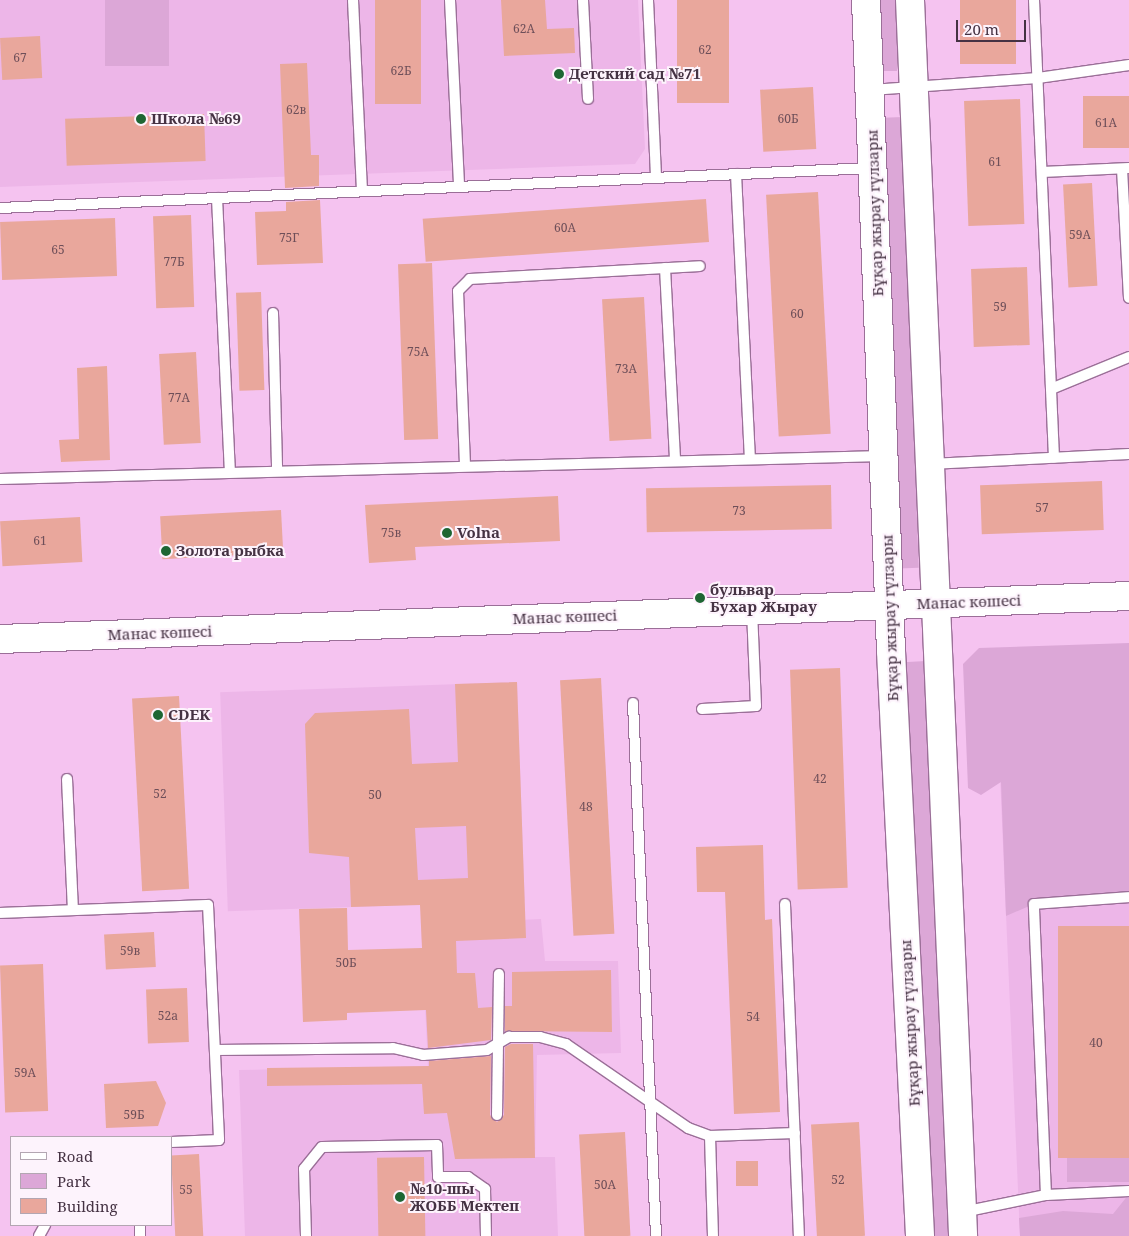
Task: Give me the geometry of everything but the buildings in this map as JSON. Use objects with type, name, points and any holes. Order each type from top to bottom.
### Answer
[{"type":"street","name":"Бұқар жырау гүлзары","points":[[866,0],[874,167],[889,605],[920,1236]]},
{"type":"street","points":[[910,0],[934,603],[963,1224]]},
{"type":"street","name":"Манас көшесі","points":[[0,639],[1129,596]]},
{"type":"lane","points":[[353,0],[362,191]]},
{"type":"lane","points":[[450,0],[459,187]]},
{"type":"lane","points":[[583,0],[588,100]]},
{"type":"lane","points":[[648,0],[656,178]]},
{"type":"lane","points":[[1034,0],[1054,458]]},
{"type":"lane","points":[[870,90],[1038,78],[1129,66]]},
{"type":"lane","points":[[0,208],[874,167]]},
{"type":"lane","points":[[1042,172],[1125,168],[1129,298]]},
{"type":"lane","points":[[736,174],[750,458]]},
{"type":"lane","points":[[217,198],[230,471]]},
{"type":"lane","points":[[465,465],[458,291],[470,279],[700,266]]},
{"type":"lane","points":[[665,268],[674,460]]},
{"type":"lane","points":[[273,313],[277,470]]},
{"type":"lane","points":[[1051,389],[1129,357]]},
{"type":"lane","points":[[929,464],[1129,454]]},
{"type":"lane","points":[[0,479],[230,471],[884,456]]},
{"type":"lane","points":[[702,709],[756,706],[752,610]]},
{"type":"lane","points":[[633,702],[656,1236]]},
{"type":"lane","points":[[67,779],[73,910]]},
{"type":"lane","points":[[1046,1195],[1034,904],[1129,897]]},
{"type":"lane","points":[[786,904],[799,1236]]},
{"type":"lane","points":[[0,912],[208,905],[219,1140],[172,1142]]},
{"type":"lane","points":[[498,1115],[499,974]]},
{"type":"lane","points":[[215,1050],[393,1048],[423,1054],[487,1050],[509,1037],[532,1037],[566,1044],[649,1102],[710,1136],[795,1133]]},
{"type":"lane","points":[[710,1136],[713,1236]]},
{"type":"lane","points":[[306,1236],[304,1169],[322,1147],[437,1145],[438,1177],[468,1177],[485,1189],[486,1236]]},
{"type":"lane","points":[[963,1224],[1046,1195],[1129,1191]]},
{"type":"shaded area","points":[[0,0],[638,0],[645,149],[635,164],[0,187]]},
{"type":"shaded area","points":[[1129,656],[1129,1236],[1020,1236],[995,661]]},
{"type":"shaded area","points":[[517,682],[525,901],[228,911],[220,692]]},
{"type":"shaded area","points":[[541,919],[545,961],[618,961],[621,1053],[537,1055],[535,1157],[555,1157],[558,1236],[245,1236],[239,1070],[428,1066],[421,924]]},
{"type":"green space","points":[[105,0],[169,0],[169,66],[105,66]]},
{"type":"green space","points":[[878,0],[897,0],[897,71],[878,71]]},
{"type":"green space","points":[[903,117],[919,568],[899,568],[883,118]]},
{"type":"green space","points":[[1129,643],[1129,897],[1034,904],[1006,916],[1001,782],[981,795],[968,788],[963,664],[979,648]]},
{"type":"green space","points":[[926,661],[956,1236],[933,1236],[903,662]]},
{"type":"green space","points":[[1067,1158],[1129,1158],[1129,1182],[1067,1182]]},
{"type":"green space","points":[[1129,1194],[1129,1236],[1020,1236],[1019,1218],[1063,1211],[1113,1214]]},
{"type":"place","name":"Детский сад №71","points":[[559,74]]},
{"type":"place","name":"Школа №69","points":[[141,119]]},
{"type":"place","name":"Volna","points":[[447,533]]},
{"type":"place","name":"Золота рыбка","points":[[166,551]]},
{"type":"place","name":"бульвар Бухар Жырау","points":[[700,598]]},
{"type":"place","name":"CDEK","points":[[158,715]]},
{"type":"place","name":"№10-шы ЖОББ Мектеп","points":[[400,1197]]}]
